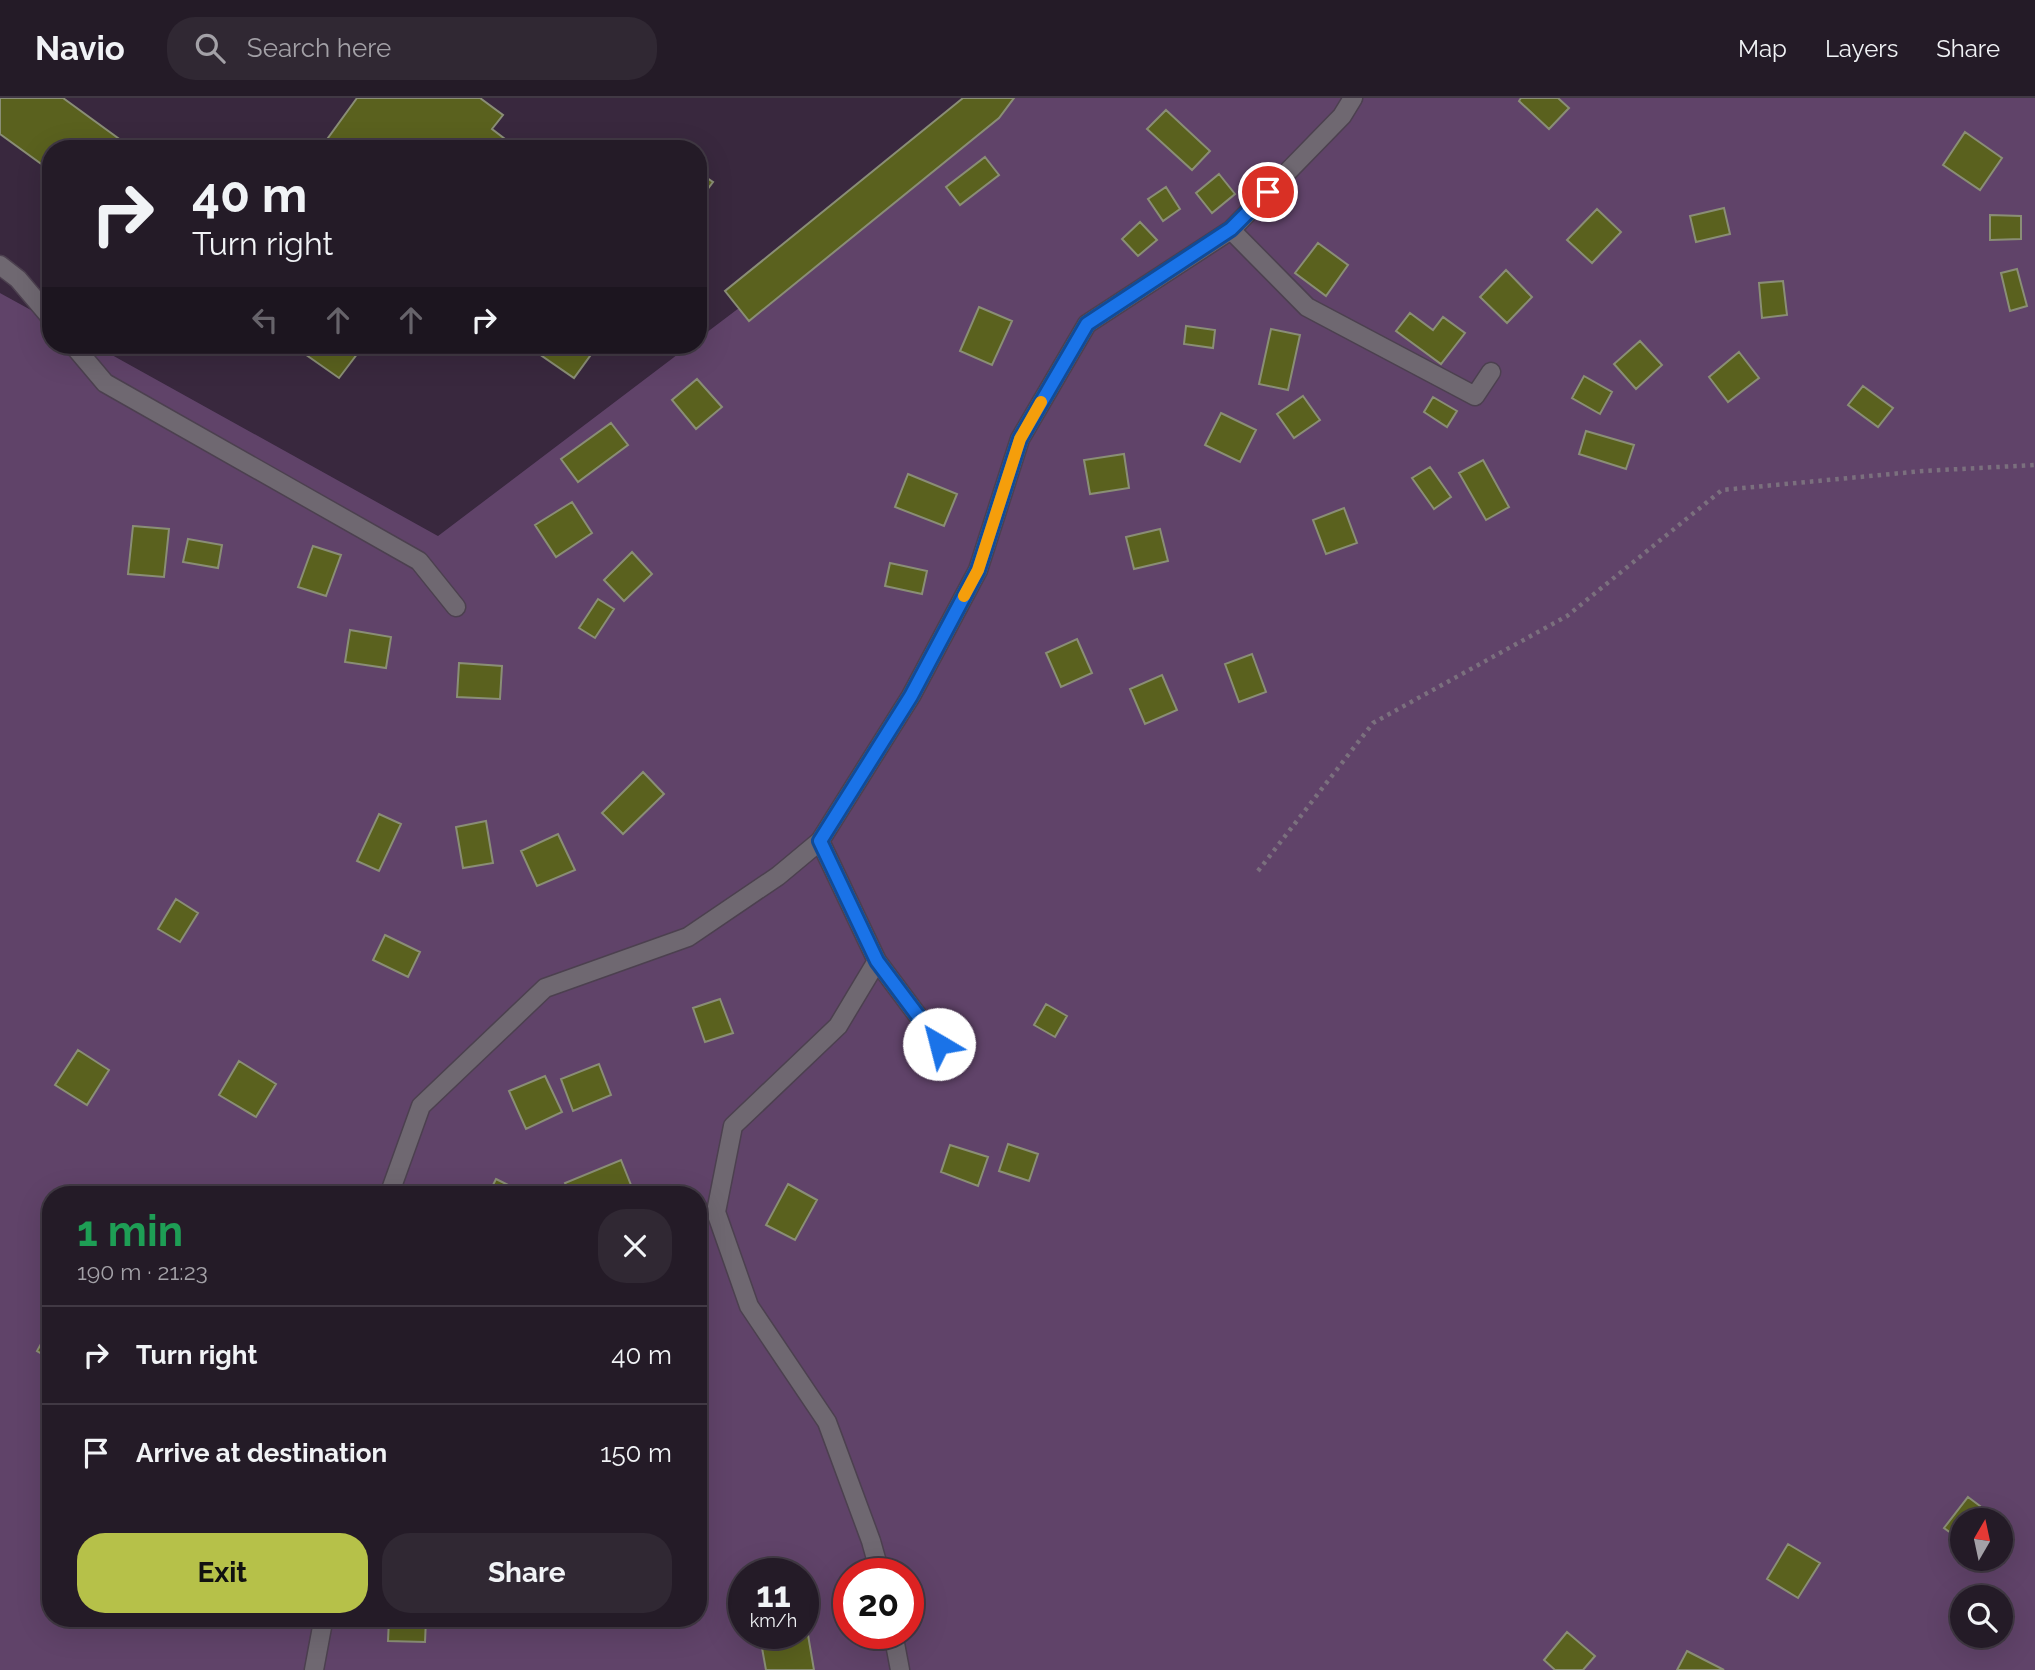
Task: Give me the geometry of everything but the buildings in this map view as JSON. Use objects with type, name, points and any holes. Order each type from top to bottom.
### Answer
[{"type":"lane","points":[[392,1186],[421,1105],[545,988],[688,937],[778,876],[820,841],[911,696],[978,570],[1020,439],[1087,324],[1231,229],[1342,116],[1353,98]]},
{"type":"lane","points":[[1231,229],[1307,307],[1475,396],[1491,372]]},
{"type":"lane","points":[[0,265],[18,279],[42,307]]},
{"type":"lane","points":[[81,354],[105,383],[419,561],[456,607]]},
{"type":"lane","points":[[820,841],[877,961],[939,1044]]},
{"type":"lane","points":[[876,1558],[827,1422],[749,1306],[716,1212],[733,1126],[838,1026],[877,961]]},
{"type":"lane","points":[[314,1670],[322,1627]]},
{"type":"lane","points":[[896,1649],[900,1670]]},
{"type":"path","points":[[1258,871],[1373,723],[1567,616],[1722,491],[1923,471],[2035,465]]},
{"type":"shaded area","points":[[0,98],[996,98],[972,131],[707,332],[707,140],[42,140],[42,316],[0,293]]},
{"type":"shaded area","points":[[996,98],[2035,98],[2035,1670],[0,1670],[0,293],[42,316],[42,354],[110,354],[438,536],[678,354],[707,354],[707,332],[972,131]]},
{"type":"shaded area","points":[[110,354],[678,354],[438,536]]},
{"type":"slow traffic","points":[[964,596],[978,570],[1020,439],[1041,402]]},
{"type":"route","points":[[939,1044],[877,961],[820,841],[911,696],[978,570],[1020,439],[1087,324],[1231,229],[1268,192]]}]
